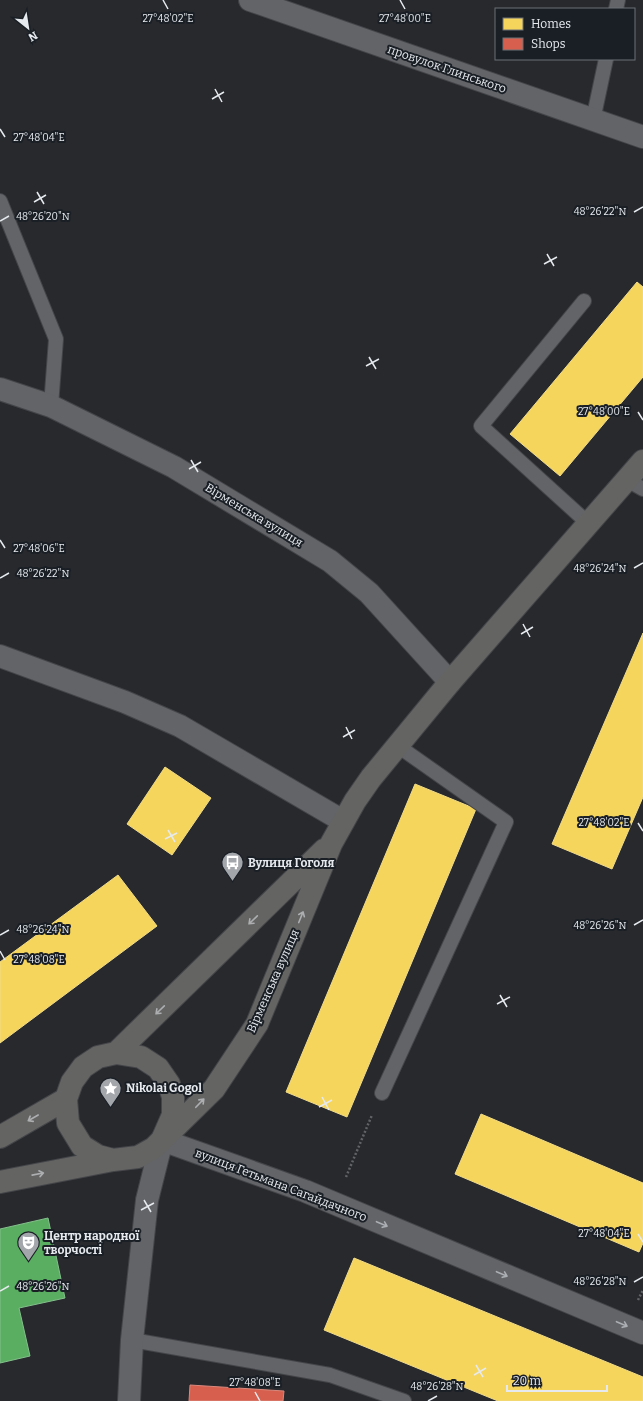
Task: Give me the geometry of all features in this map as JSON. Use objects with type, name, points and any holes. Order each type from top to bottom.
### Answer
[{"type":"main road","name":"Вірменська вулиця","points":[[162,1140],[214,1089],[256,1024],[331,844],[355,801],[371,778],[450,682],[589,524],[635,484],[643,461]]},
{"type":"main road","name":"Вірменська вулиця","points":[[116,1053],[331,844]]},
{"type":"main road","points":[[0,1182],[113,1160],[138,1157],[154,1148],[162,1140],[173,1116],[173,1097],[169,1084],[158,1068],[141,1057],[116,1053],[98,1057],[83,1067],[72,1082],[66,1099],[68,1123],[82,1146],[98,1156],[113,1160]]},
{"type":"main road","points":[[0,1137],[66,1099]]},
{"type":"street","name":"провулок Глинського","points":[[250,0],[643,137]]},
{"type":"street","name":"Вірменська вулиця","points":[[0,390],[51,406],[174,467],[330,560],[369,593],[450,682]]},
{"type":"street","points":[[0,656],[124,702],[180,726],[343,821]]},
{"type":"street","points":[[129,1401],[132,1340],[147,1200],[162,1140]]},
{"type":"street","name":"вулиця Гетьмана Сагайдачного","points":[[162,1140],[305,1192],[643,1333]]},
{"type":"lane","points":[[593,120],[606,60]]},
{"type":"lane","points":[[0,202],[56,339],[51,406]]},
{"type":"lane","points":[[584,301],[481,426],[589,524]]},
{"type":"lane","points":[[382,1093],[506,822],[398,746]]},
{"type":"lane","points":[[132,1340],[330,1375],[404,1401]]},
{"type":"path","points":[[334,1204],[382,1093]]},
{"type":"building: Homes","points":[[637,282],[643,287],[643,377],[560,476],[510,434]]},
{"type":"building: Homes","points":[[643,633],[643,797],[612,869],[552,844]]},
{"type":"building: Homes","points":[[165,767],[211,798],[172,855],[127,824]]},
{"type":"building: Homes","points":[[415,784],[476,809],[347,1117],[286,1092]]},
{"type":"building: Homes","points":[[118,875],[157,926],[0,1043],[0,962]]},
{"type":"building: Homes","points":[[481,1114],[643,1183],[643,1243],[639,1252],[455,1174]]},
{"type":"building: Homes","points":[[354,1258],[643,1377],[643,1401],[498,1401],[324,1330]]},
{"type":"building: Shops","points":[[190,1385],[284,1391],[283,1401],[189,1401]]},
{"type":"building: Public","name":"Центр народної творчості","points":[[48,1218],[65,1298],[19,1308],[30,1356],[0,1363],[0,1229]]},
{"type":"place","name":"Вулиця Гоголя","points":[[232,882]]},
{"type":"place","name":"Nikolai Gogol","points":[[111,1108]]},
{"type":"place","name":"Центр народної творчості","points":[[29,1262]]}]
